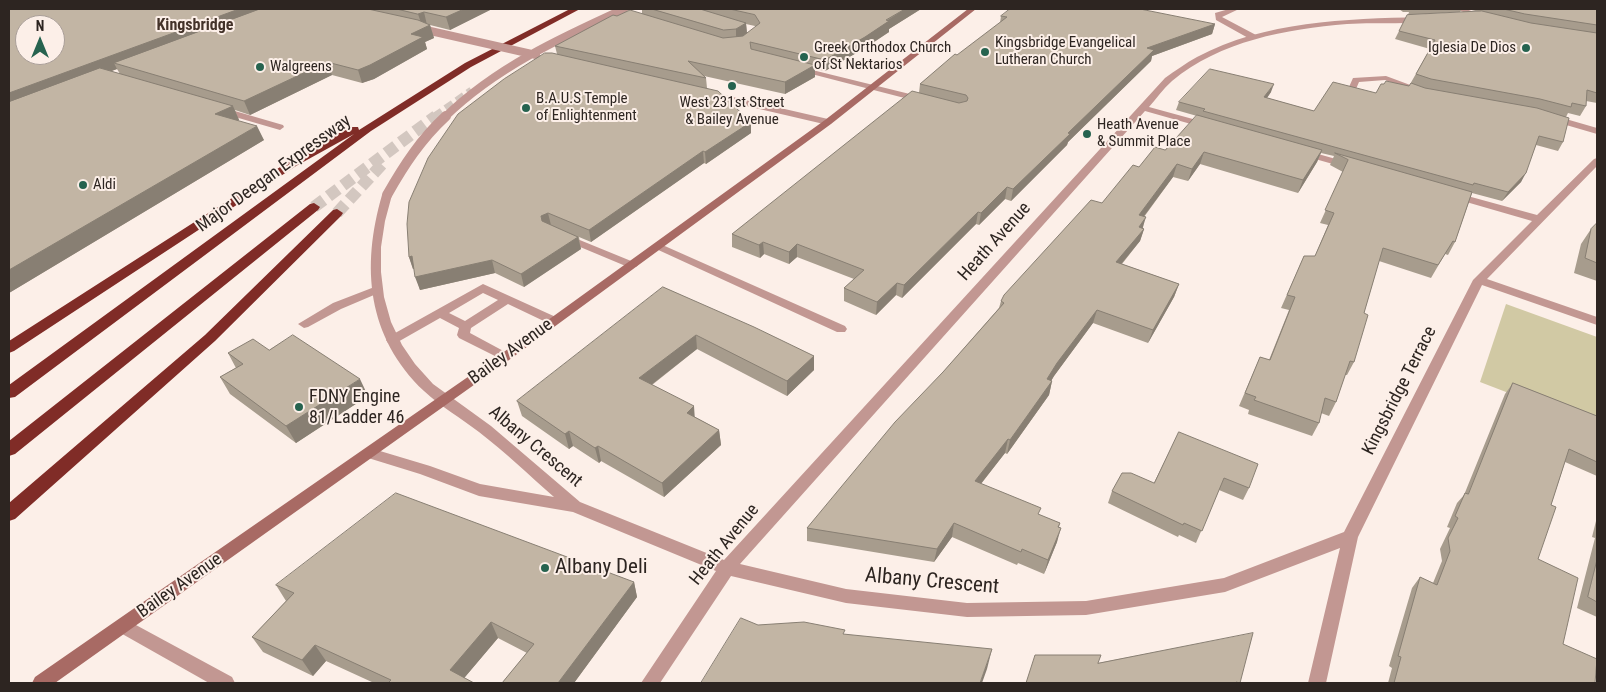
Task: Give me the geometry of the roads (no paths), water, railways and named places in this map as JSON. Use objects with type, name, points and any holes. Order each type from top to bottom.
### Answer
[{"type":"highway","name":"Major Deegan Expressway","points":[[9,393],[311,169],[418,96],[498,48],[576,9]]},
{"type":"highway","points":[[9,348],[292,164],[418,96]]},
{"type":"highway","points":[[9,450],[314,207]]},
{"type":"highway","points":[[9,514],[210,338],[337,213]]},
{"type":"main road","name":"Bailey Avenue","points":[[41,683],[505,357],[828,122],[972,9]]},
{"type":"street","points":[[1235,9],[1218,15],[1218,18],[1254,37]]},
{"type":"street","points":[[1460,9],[1495,20]]},
{"type":"street","name":"Albany Crescent","points":[[575,506],[484,429],[444,400],[416,374],[392,340],[377,290],[375,237],[387,195],[408,157],[420,141],[449,111],[480,86],[615,13],[624,12]]},
{"type":"street","points":[[1459,18],[1478,16]]},
{"type":"street","name":"Heath Avenue","points":[[650,683],[727,568],[1142,108],[1154,91],[1173,74],[1226,46],[1254,37],[1316,25],[1434,18]]},
{"type":"street","points":[[417,28],[537,55]]},
{"type":"street","points":[[790,66],[935,103]]},
{"type":"street","points":[[1353,87],[1356,80],[1386,78],[1424,92]]},
{"type":"street","points":[[706,94],[828,122]]},
{"type":"street","points":[[213,108],[280,127]]},
{"type":"street","points":[[1142,108],[1220,130]]},
{"type":"street","points":[[1543,116],[1597,131]]},
{"type":"street","points":[[1296,151],[1353,167]]},
{"type":"street","name":"Kingsbridge Terrace","points":[[1317,683],[1350,537],[1479,280],[1597,161]]},
{"type":"street","points":[[1439,191],[1538,219]]},
{"type":"street","points":[[557,233],[632,265]]},
{"type":"street","points":[[658,246],[840,329]]},
{"type":"street","points":[[1479,280],[1597,321]]},
{"type":"street","points":[[392,340],[483,288],[554,321]]},
{"type":"street","points":[[304,324],[337,306],[377,290]]},
{"type":"street","points":[[505,357],[463,335],[466,326],[507,299]]},
{"type":"street","points":[[440,313],[466,326]]},
{"type":"street","name":"Albany Crescent","points":[[370,453],[425,470],[479,490],[575,506],[727,568],[846,596],[967,610],[1086,608],[1225,585],[1350,537]]},
{"type":"street","points":[[123,626],[226,683]]},
{"type":"tunnel","points":[[435,117],[472,91]]},
{"type":"tunnel","points":[[314,207],[436,116]]},
{"type":"tunnel","points":[[337,213],[385,161]]},
{"type":"place","name":"Iglesia De Dios","points":[[1526,48]]},
{"type":"place","name":"Kingsbridge Evangelical Lutheran Church","points":[[985,52]]},
{"type":"place","name":"Greek Orthodox Church of St Nektarios","points":[[804,57]]},
{"type":"place","name":"Walgreens","points":[[260,67]]},
{"type":"place","name":"West 231st Street & Bailey Avenue","points":[[732,86]]},
{"type":"place","name":"B.A.U.S Temple of Enlightenment","points":[[526,108]]},
{"type":"place","name":"Heath Avenue & Summit Place","points":[[1087,134]]},
{"type":"place","name":"Aldi","points":[[83,185]]},
{"type":"place","name":"FDNY Engine 81/Ladder 46","points":[[299,407]]},
{"type":"place","name":"Albany Deli","points":[[545,568]]},
{"type":"district","name":"Kingsbridge","points":[[195,26]]}]
